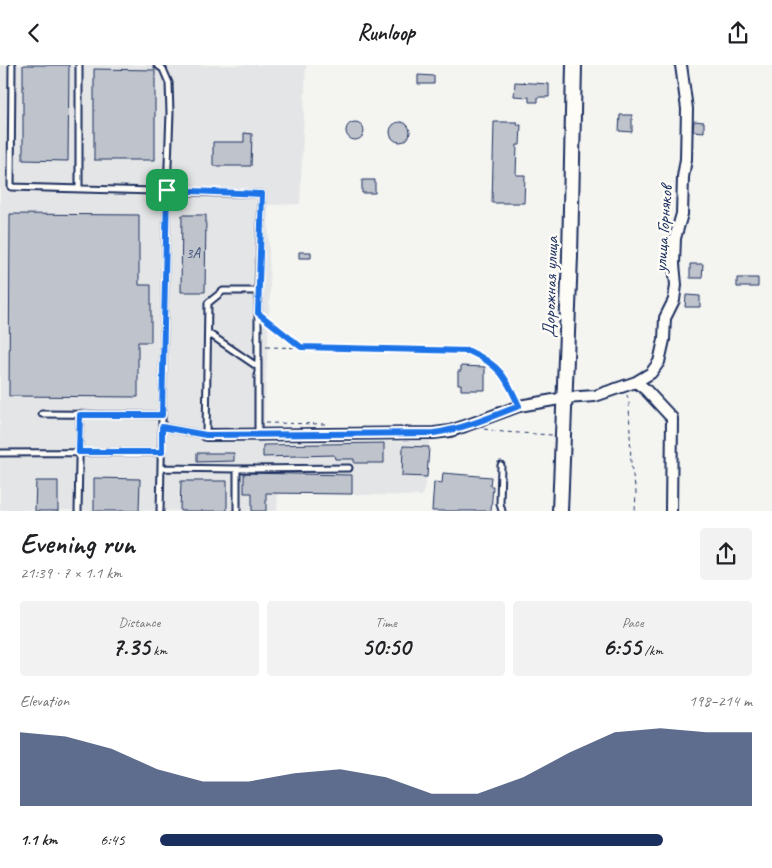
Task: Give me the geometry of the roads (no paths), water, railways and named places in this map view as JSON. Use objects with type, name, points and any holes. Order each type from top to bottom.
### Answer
[{"type":"street","name":"Дорожная улица","points":[[560,511],[574,65]]},
{"type":"street","name":"улица Горняков","points":[[206,435],[434,433],[450,431],[519,406],[565,398],[595,396],[636,383],[651,373],[659,362],[664,339],[665,318],[674,300],[676,285],[674,264],[675,239],[682,214],[683,177],[686,159],[687,109],[682,65]]},
{"type":"street","points":[[636,383],[646,389],[672,418],[671,511]]},
{"type":"lane","points":[[12,65],[11,187],[262,194],[258,291],[258,435]]},
{"type":"lane","points":[[79,65],[79,189]]},
{"type":"lane","points":[[157,65],[163,69],[168,83],[170,113],[160,511]]},
{"type":"lane","points":[[162,427],[206,435],[208,303],[223,291],[258,291]]},
{"type":"lane","points":[[208,333],[258,367]]},
{"type":"lane","points":[[42,414],[162,415]]},
{"type":"lane","points":[[78,511],[80,415]]},
{"type":"lane","points":[[0,453],[162,452]]},
{"type":"lane","points":[[500,465],[500,504],[502,511]]},
{"type":"lane","points":[[161,468],[349,468]]},
{"type":"lane","points":[[237,469],[237,511]]}]
